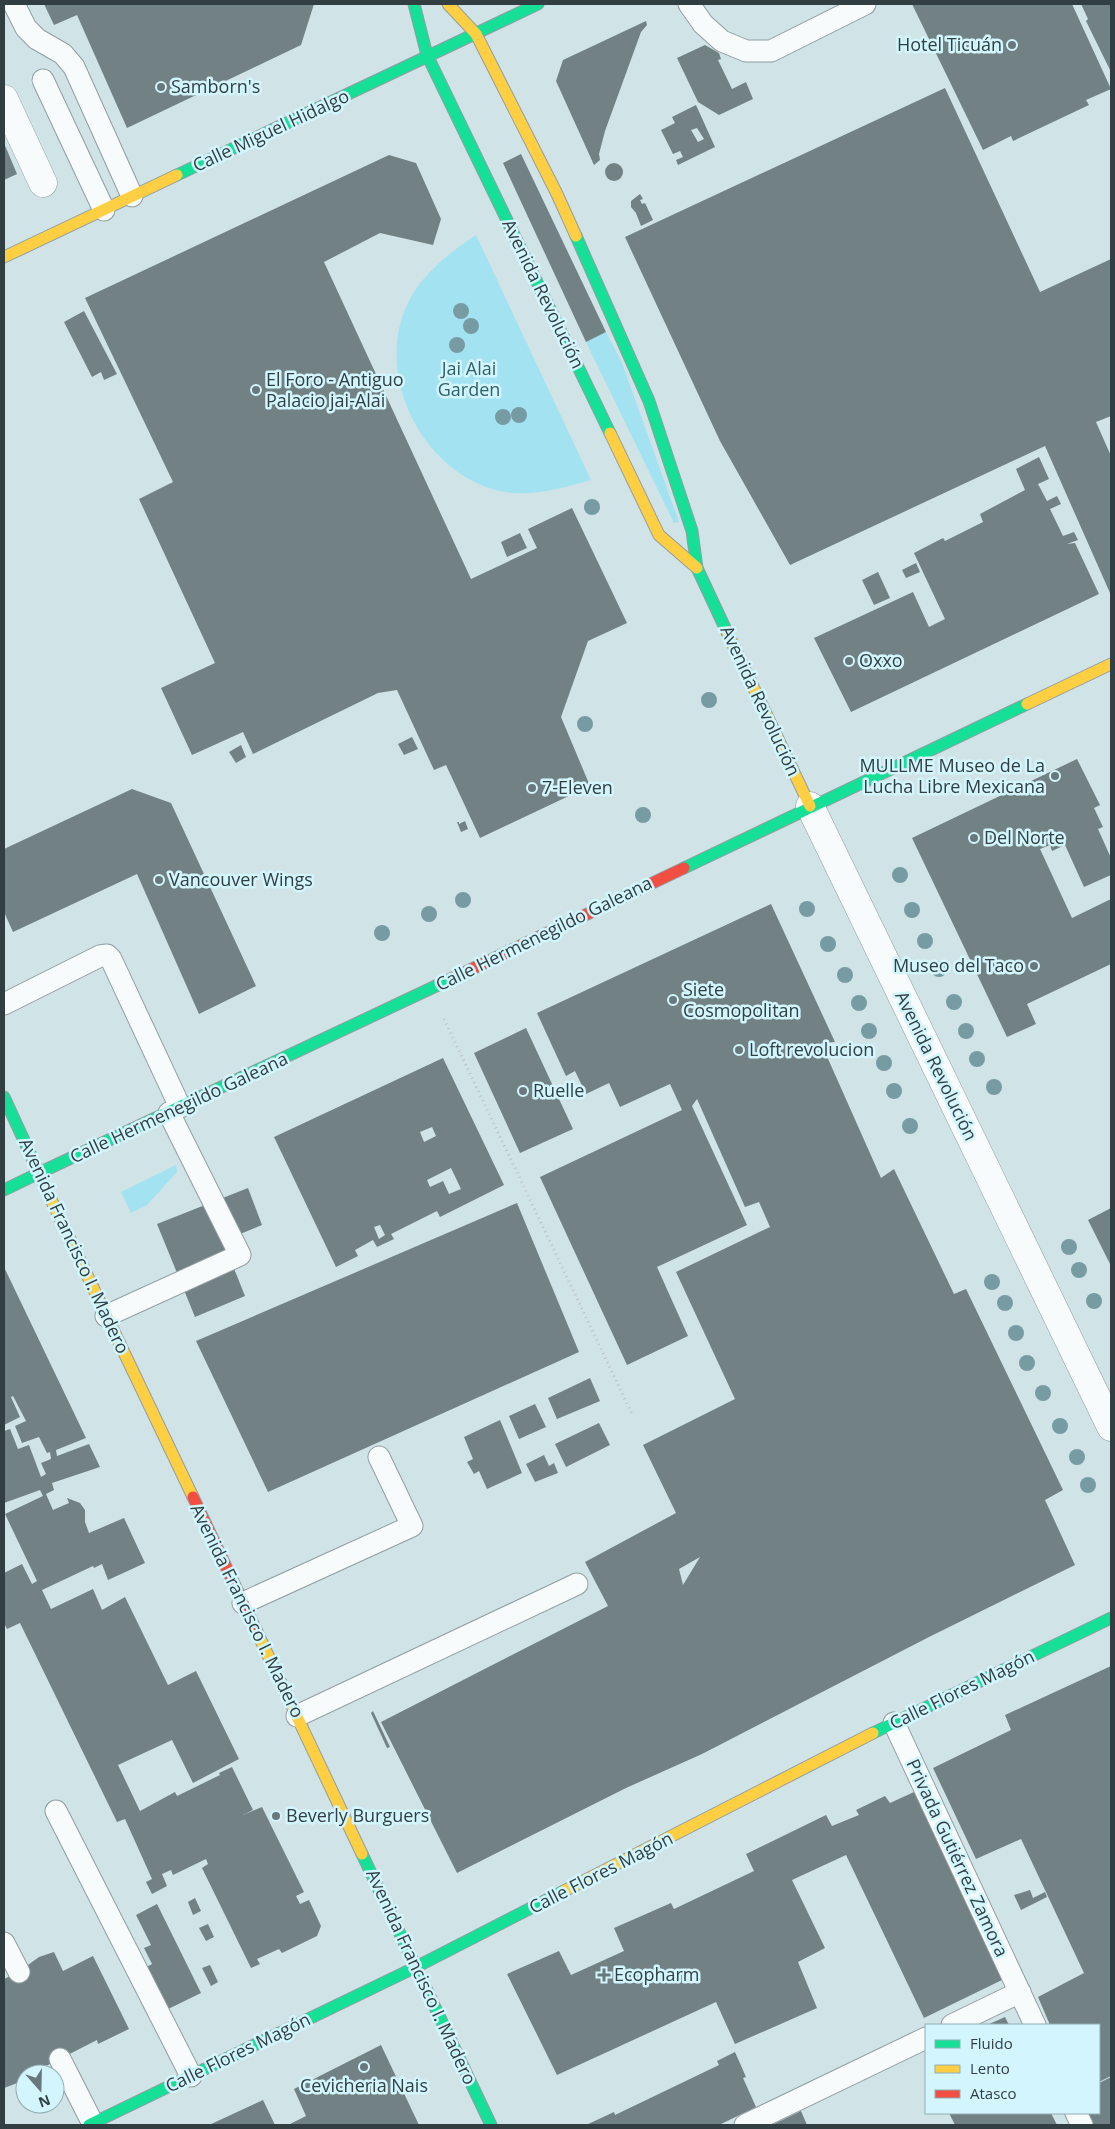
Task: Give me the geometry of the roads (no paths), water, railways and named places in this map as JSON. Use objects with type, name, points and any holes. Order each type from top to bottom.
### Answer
[{"type":"main road","name":"Avenida Revolución","points":[[414,4],[427,54],[658,535],[697,568]]},
{"type":"main road","name":"Avenida Revolución","points":[[448,4],[476,34],[557,194],[650,401],[692,531],[697,568],[810,806]]},
{"type":"main road","name":"Calle Miguel Hidalgo","points":[[4,258],[387,76],[427,54],[476,34],[538,4]]},
{"type":"main road","name":"Calle Hermenegildo Galeana","points":[[4,1190],[1111,664]]},
{"type":"main road","name":"Avenida Francisco I. Madero","points":[[4,1097],[106,1316],[491,2125]]},
{"type":"main road","name":"Calle Flores Magón","points":[[91,2124],[416,1967],[894,1723],[1111,1618]]},
{"type":"street","points":[[4,99],[43,183]]},
{"type":"street","name":"Avenida Revolución","points":[[810,806],[1111,1428]]},
{"type":"lane","points":[[14,4],[26,28],[37,39],[63,54],[74,67],[132,196]]},
{"type":"lane","points":[[689,4],[703,24],[722,41],[746,51],[770,51],[865,4]]},
{"type":"lane","points":[[42,80],[104,210]]},
{"type":"lane","points":[[4,1004],[100,956],[107,956],[111,959],[175,1110],[240,1255],[106,1316]]},
{"type":"lane","points":[[243,1603],[412,1526],[379,1457]]},
{"type":"lane","points":[[297,1716],[577,1584]]},
{"type":"lane","name":"Privada Gutiérrez Zamora","points":[[894,1723],[1035,2024]]},
{"type":"lane","points":[[56,1811],[191,2076]]},
{"type":"lane","points":[[4,1943],[19,1972]]},
{"type":"lane","points":[[954,2024],[1020,1992]]},
{"type":"lane","points":[[745,2125],[925,2038]]},
{"type":"lane","points":[[60,2059],[91,2124]]},
{"type":"place","name":"Hotel Ticuán","points":[[1012,45]]},
{"type":"place","name":"Samborn's","points":[[161,87]]},
{"type":"place","name":"El Foro - Antiguo Palacio jai-Alai","points":[[256,390]]},
{"type":"place","name":"Oxxo","points":[[849,661]]},
{"type":"place","name":"MULLME Museo de La Lucha Libre Mexicana","points":[[1055,776]]},
{"type":"place","name":"7-Eleven","points":[[532,788]]},
{"type":"place","name":"Del Norte","points":[[974,838]]},
{"type":"place","name":"Vancouver Wings","points":[[159,880]]},
{"type":"place","name":"Museo del Taco","points":[[1034,966]]},
{"type":"place","name":"Siete Cosmopolitan","points":[[673,1000]]},
{"type":"place","name":"Loft revolucion","points":[[739,1050]]},
{"type":"place","name":"Ruelle","points":[[523,1091]]},
{"type":"place","name":"Beverly Burguers","points":[[276,1816]]},
{"type":"place","name":"Ecopharm","points":[[604,1975]]},
{"type":"place","name":"Cevicheria Nais","points":[[364,2067]]},
{"type":"park label","name":"Jai Alai Garden","points":[[469,379]]}]
